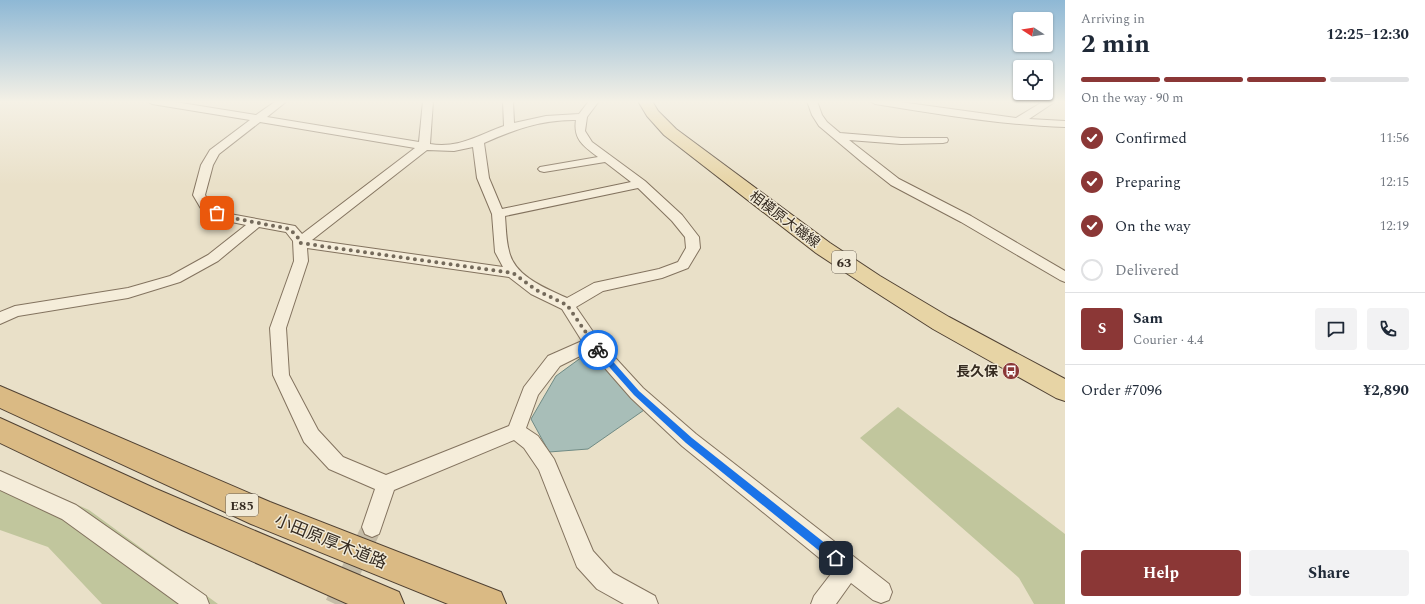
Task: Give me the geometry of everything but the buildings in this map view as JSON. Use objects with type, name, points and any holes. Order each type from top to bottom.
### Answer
[{"type":"highway","name":"小田原厚木道路","points":[[0,396],[262,514],[489,604]]},
{"type":"highway","name":"E85","points":[[0,430],[82,470],[242,542],[387,604]]},
{"type":"main road","name":"相模原大磯線","points":[[667,129],[823,248],[941,323],[1065,391]]},
{"type":"street","points":[[245,129],[214,152],[207,165],[199,195],[207,209],[227,217],[256,223],[266,223],[290,229],[300,240],[301,261],[278,328],[281,375],[311,436],[336,464],[386,484],[516,431],[530,392],[554,361],[592,343]]},
{"type":"street","points":[[314,129],[433,148],[460,147],[478,142],[506,129]]},
{"type":"street","points":[[300,243],[424,147],[426,129]]},
{"type":"street","points":[[567,305],[599,287],[662,273],[682,265],[693,248],[692,237],[678,218],[641,184],[588,144],[580,129]]},
{"type":"street","points":[[829,129],[895,182],[973,223],[1065,277]]},
{"type":"street","points":[[837,136],[901,141],[943,140]]},
{"type":"street","points":[[478,142],[483,178],[498,214],[502,252],[513,273],[536,290],[567,305],[592,343],[637,393],[689,440],[881,592]]},
{"type":"street","points":[[544,169],[605,158]]},
{"type":"street","points":[[498,214],[641,184]]},
{"type":"street","points":[[0,318],[15,311],[128,293],[175,279],[213,258],[256,223]]},
{"type":"street","points":[[300,243],[513,273]]},
{"type":"street","points":[[516,431],[531,442],[547,465],[585,559],[605,581],[647,604]]},
{"type":"street","points":[[0,480],[69,512],[198,604]]},
{"type":"street","points":[[372,527],[386,484]]},
{"type":"street","points":[[822,604],[849,568]]},
{"type":"green space","points":[[898,407],[1065,534],[1065,604],[1034,604],[1019,578],[860,438]]},
{"type":"green space","points":[[0,470],[89,510],[218,604],[102,604],[48,547],[0,530]]},
{"type":"water","points":[[582,357],[596,358],[647,408],[588,449],[549,452],[531,419],[556,376]]},
{"type":"tunnel","points":[[335,604],[372,527]]},
{"type":"way so far","points":[[217,213],[227,217],[256,223],[266,223],[290,229],[300,240],[300,243],[513,273],[536,290],[567,305],[598,350]]},
{"type":"place","name":"長久保","points":[[1011,371]]},
{"type":"route","points":[[598,350],[637,393],[689,440],[836,558]]}]
